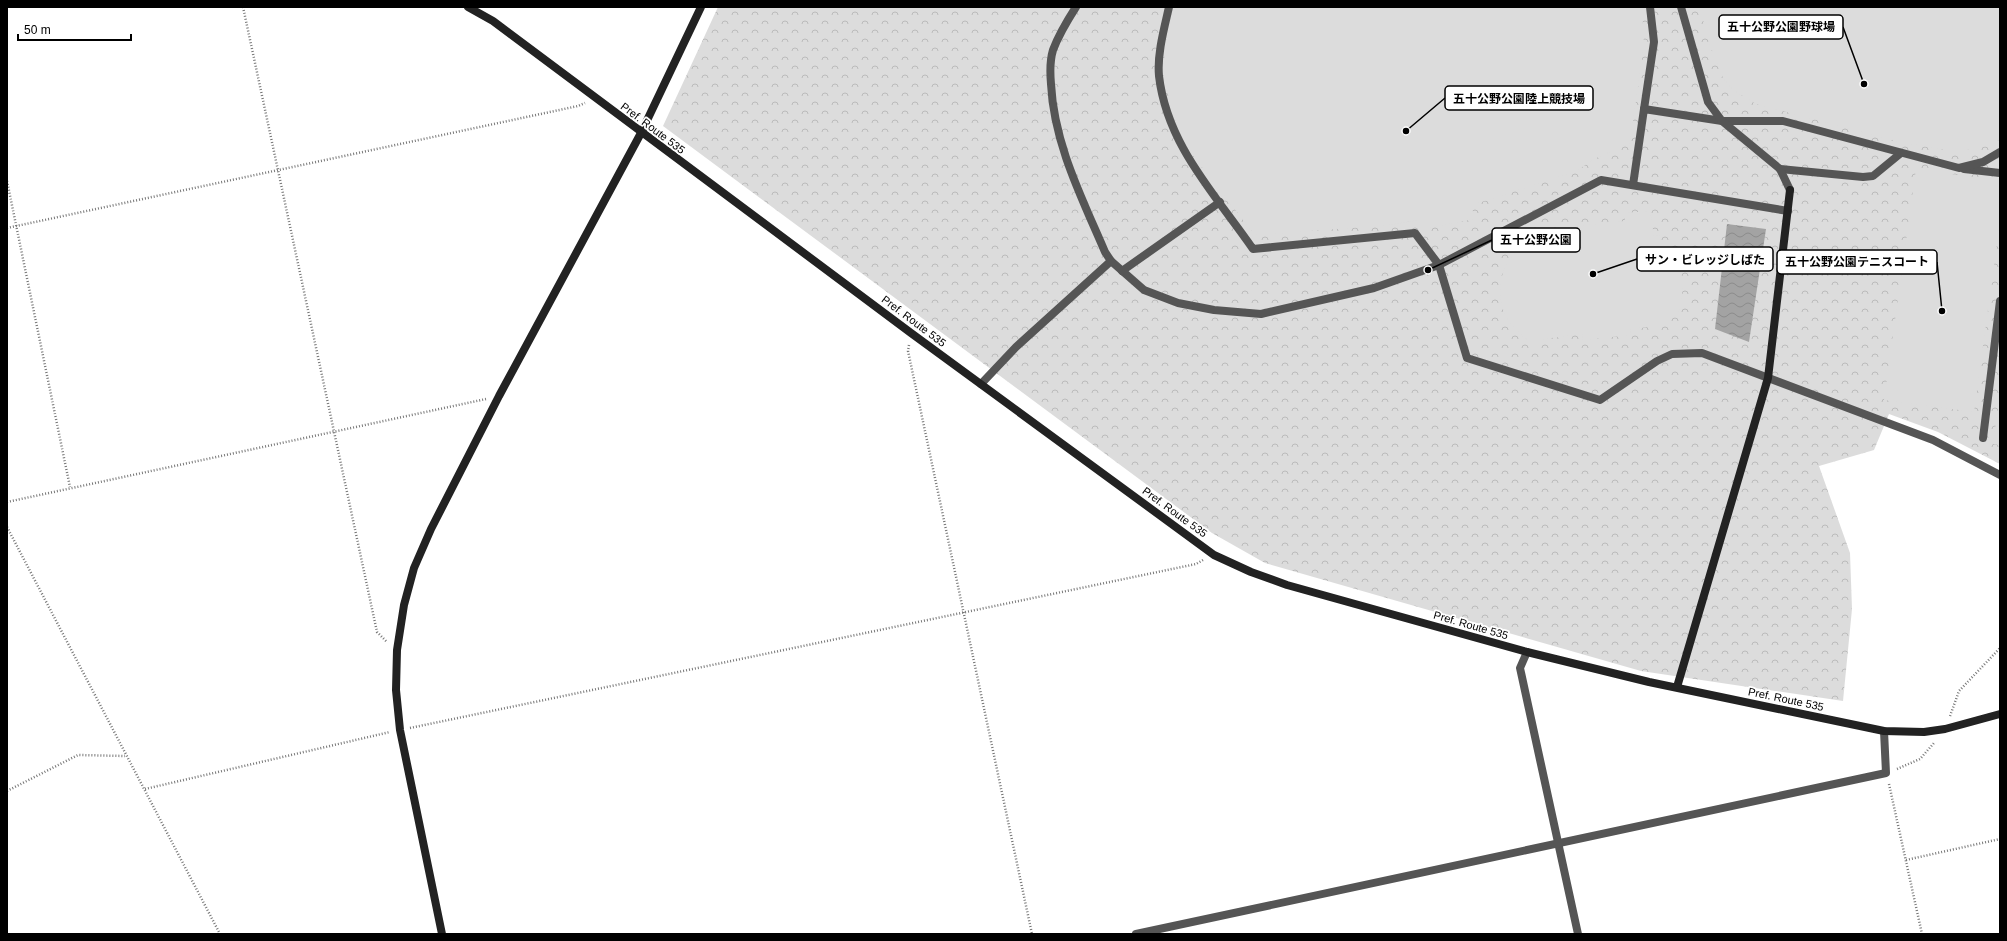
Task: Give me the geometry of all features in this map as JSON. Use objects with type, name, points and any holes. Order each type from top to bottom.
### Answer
[{"type":"main road","name":"Pref. Route 535","points":[[468,7],[493,21],[641,133],[911,333],[1214,555],[1251,572],[1287,585],[1527,652],[1649,682],[1884,731],[1924,732],[1945,729],[2000,714]]},
{"type":"main road","points":[[442,934],[400,730],[396,690],[397,650],[404,605],[414,568],[431,529],[499,396],[641,133],[701,7]]},
{"type":"main road","points":[[1677,688],[1768,378],[1790,190]]},
{"type":"street","points":[[1076,7],[1061,30],[1053,52],[1050,73],[1052,102],[1062,150],[1105,252],[1111,261],[1144,290],[1178,303],[1214,310],[1261,314],[1374,288],[1439,265],[1601,180],[1788,211]]},
{"type":"street","points":[[1169,7],[1161,41],[1159,75],[1169,120],[1188,160],[1253,249],[1415,233],[1439,265],[1467,358],[1600,400],[1657,361],[1672,354],[1702,353],[1933,440],[2000,475]]},
{"type":"street","points":[[1633,186],[1654,42],[1650,7]]},
{"type":"street","points":[[1681,7],[1708,102],[1722,121],[1780,169],[1790,190]]},
{"type":"street","points":[[1644,109],[1722,121],[1783,121],[1959,168],[2000,173]]},
{"type":"street","points":[[1959,168],[1984,162],[2000,152]]},
{"type":"street","points":[[1780,169],[1863,177],[1873,176],[1902,153]]},
{"type":"street","points":[[1122,271],[1220,202]]},
{"type":"street","points":[[981,384],[1016,347],[1111,261]]},
{"type":"street","points":[[1983,438],[2000,301]]},
{"type":"street","points":[[1527,652],[1520,668],[1578,934]]},
{"type":"street","points":[[1136,934],[1886,773],[1884,731]]},
{"type":"path","points":[[243,7],[377,632],[397,650]]},
{"type":"path","points":[[7,228],[578,106],[595,98]]},
{"type":"path","points":[[7,181],[70,487]]},
{"type":"path","points":[[911,333],[908,351],[1032,934]]},
{"type":"path","points":[[7,502],[70,487],[499,396]]},
{"type":"path","points":[[7,527],[126,756],[145,788],[220,934]]},
{"type":"path","points":[[145,788],[400,730],[1196,564],[1214,555]]},
{"type":"path","points":[[1922,934],[1886,773],[1920,759],[1945,729],[1959,691],[2000,648]]},
{"type":"path","points":[[7,791],[78,755],[126,756]]},
{"type":"path","points":[[1906,860],[2000,839]]},
{"type":"green space","points":[[718,7],[2000,7],[2000,464],[1938,432],[1889,414],[1874,450],[1819,466],[1850,553],[1852,609],[1843,701],[1641,671],[1265,563],[1212,533],[663,126]]},
{"type":"green space","points":[[1173,7],[1642,7],[1644,45],[1630,143],[1592,160],[1577,171],[1472,205],[1474,219],[1420,230],[1419,220],[1389,225],[1255,235],[1194,157],[1174,118],[1163,73],[1166,41]]},
{"type":"green space","points":[[1700,7],[2000,7],[2000,139],[1992,145],[1957,152],[1900,142],[1756,104],[1733,90],[1723,78],[1708,40]]},
{"type":"green space","points":[[1916,169],[2000,181],[2000,222],[1974,412],[1884,400]]},
{"type":"green space","points":[[1650,211],[1654,236],[1660,235],[1663,257],[1676,256],[1681,271],[1682,294],[1677,317],[1666,318],[1667,325],[1630,329],[1631,335],[1583,340],[1582,334],[1529,341],[1512,326],[1502,305],[1500,286],[1502,276],[1511,258],[1517,251],[1525,247],[1522,232],[1625,221],[1625,213]]},
{"type":"green space","points":[[2000,395],[2000,445],[1993,444]]},
{"type":"water","points":[[1727,224],[1766,229],[1749,342],[1715,329]]},
{"type":"place","name":"五十公野公園野球場","points":[[1864,84]]},
{"type":"place","name":"五十公野公園陸上競技場","points":[[1406,131]]},
{"type":"place","name":"五十公野公園","points":[[1428,270]]},
{"type":"place","name":"サン・ビレッジしばた","points":[[1593,274]]},
{"type":"place","name":"五十公野公園テニスコート","points":[[1942,311]]}]
